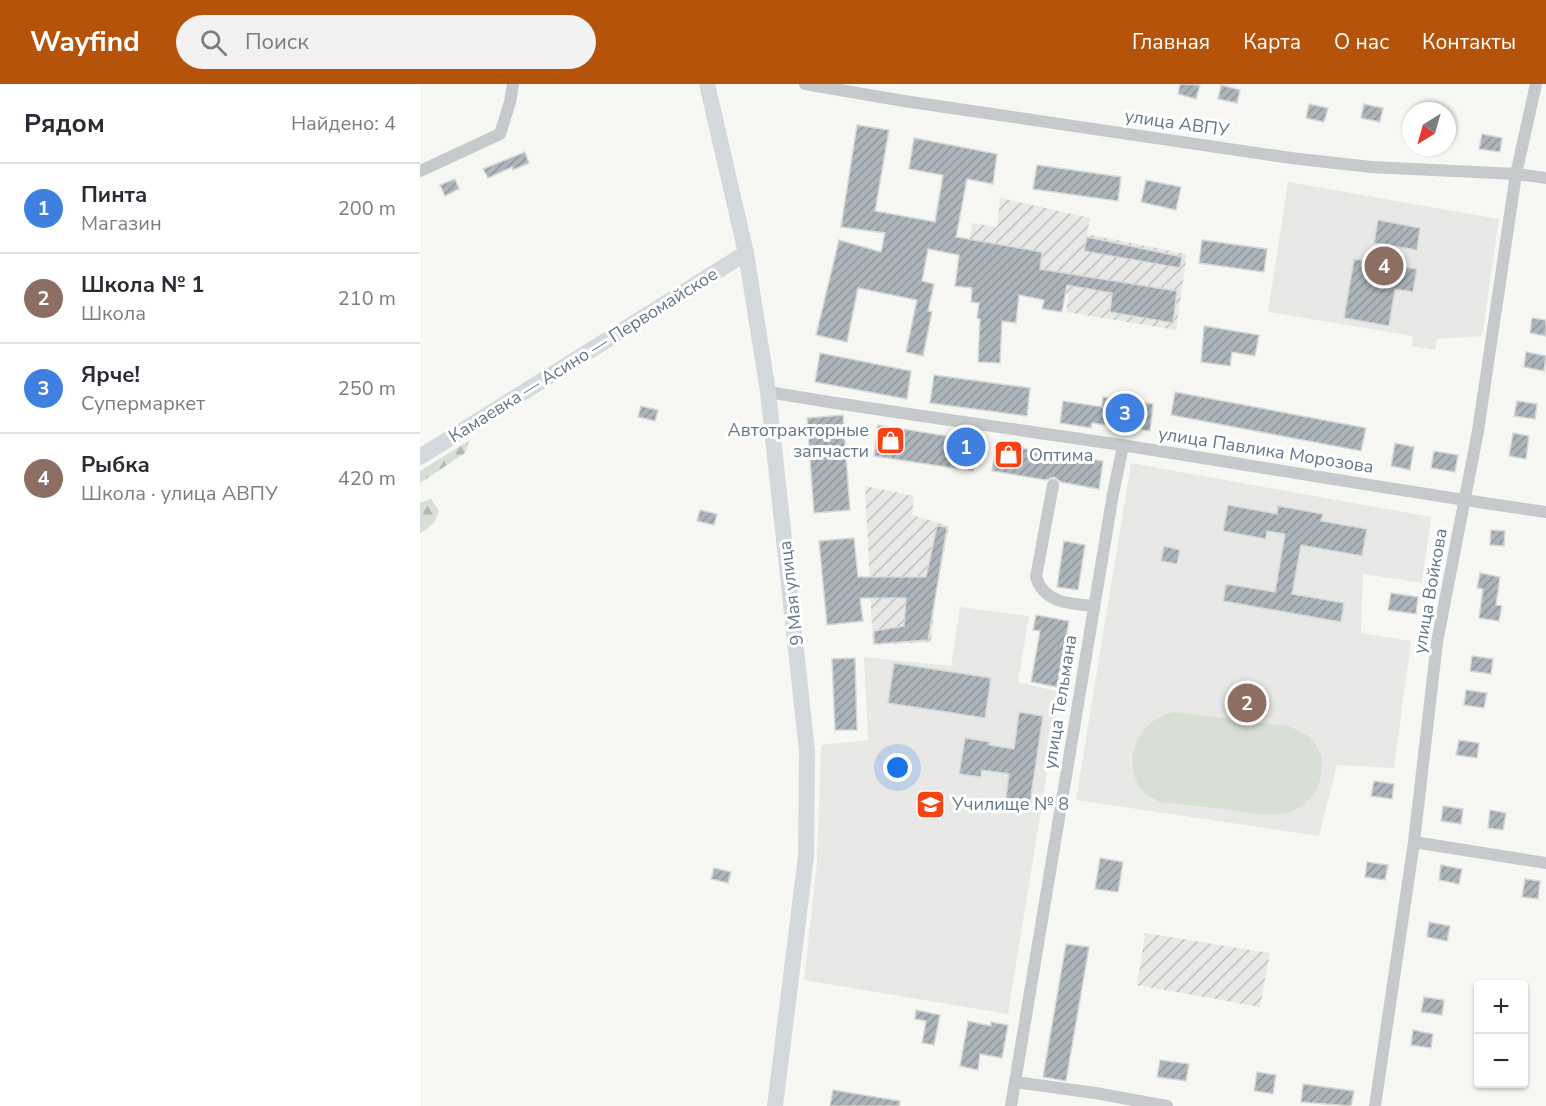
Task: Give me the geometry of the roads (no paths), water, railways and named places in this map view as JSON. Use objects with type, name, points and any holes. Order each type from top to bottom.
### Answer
[{"type":"main road","name":"9 Мая улица","points":[[707,84],[746,254],[768,392],[807,751],[806,856],[775,1106]]},
{"type":"main road","name":"Камаевка — Асино — Первомайское","points":[[420,457],[746,254]]},
{"type":"street","points":[[420,171],[501,134],[513,84]]},
{"type":"street","name":"улица АВПУ","points":[[805,84],[916,103],[1291,158],[1546,178]]},
{"type":"street","name":"улица Войкова","points":[[1375,1106],[1414,842],[1437,642],[1478,431],[1516,174],[1536,84]]},
{"type":"street","name":"улица Павлика Морозова","points":[[768,392],[1546,512]]},
{"type":"street","name":"улица Тельмана","points":[[1011,1106],[1094,606],[1123,446]]},
{"type":"street","points":[[1053,485],[1036,577],[1040,590],[1052,598],[1072,604],[1094,606]]},
{"type":"street","points":[[1414,842],[1546,863]]},
{"type":"street","points":[[1015,1082],[1167,1106]]},
{"type":"place","name":"Рыбка","points":[[1384,266]]},
{"type":"place","name":"Ярче!","points":[[1125,413]]},
{"type":"place","name":"Автотракторные запчасти","points":[[890,440]]},
{"type":"place","name":"Пинта","points":[[966,447]]},
{"type":"place","name":"Оптима","points":[[1008,455]]},
{"type":"place","name":"Школа № 1","points":[[1247,703]]},
{"type":"place","name":"Училище № 8","points":[[931,804]]}]
